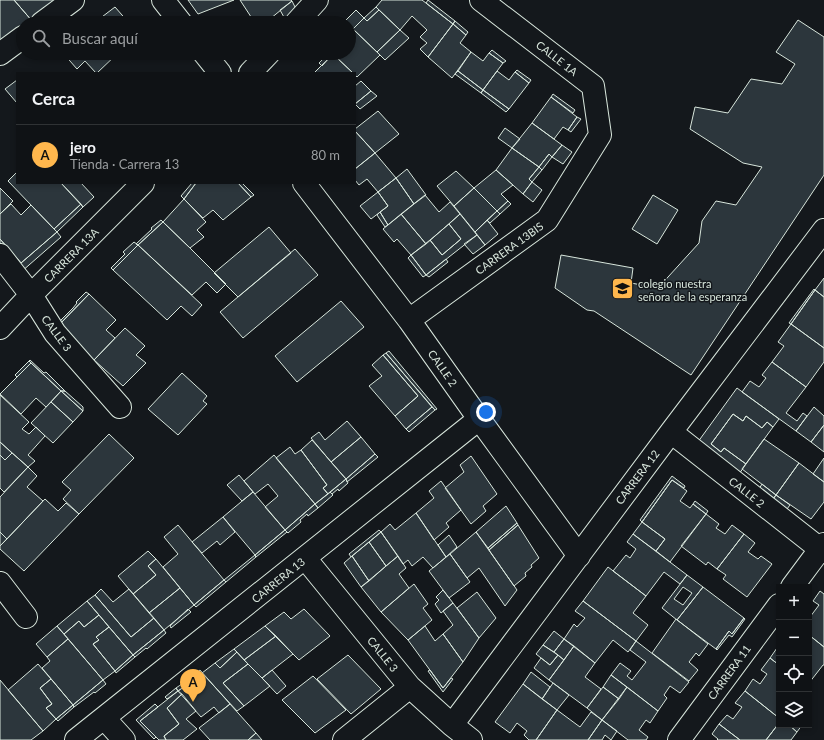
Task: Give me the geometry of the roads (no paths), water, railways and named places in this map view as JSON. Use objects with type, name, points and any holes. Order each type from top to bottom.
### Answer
[{"type":"street","points":[[51,16],[73,0]]},
{"type":"street","points":[[163,0],[176,16]]},
{"type":"street","points":[[302,16],[317,0]]},
{"type":"street","name":"CALLE 1A","points":[[481,0],[593,86],[600,135]]},
{"type":"street","points":[[0,54],[16,42]]},
{"type":"street","points":[[210,60],[219,72]]},
{"type":"street","points":[[251,72],[262,60]]},
{"type":"street","name":"CARRERA 13BIS","points":[[409,320],[547,220],[600,135]]},
{"type":"street","name":"CARRERA 13A","points":[[0,328],[142,184]]},
{"type":"street","name":"CALLE 2","points":[[305,184],[409,320],[579,556]]},
{"type":"street","name":"CARRERA 12","points":[[452,725],[824,230]]},
{"type":"street","name":"CALLE 3","points":[[0,255],[31,295],[55,333],[120,407]]},
{"type":"street","name":"CARRERA 13","points":[[76,740],[479,419]]},
{"type":"street","name":"CALLE 2","points":[[671,432],[823,548]]},
{"type":"street","points":[[794,584],[823,548]]},
{"type":"street","name":"CALLE 3","points":[[305,558],[410,687],[470,740]]},
{"type":"street","points":[[0,583],[26,617]]},
{"type":"street","name":"CARRERA 11","points":[[679,740],[776,609]]},
{"type":"street","points":[[344,740],[410,687]]},
{"type":"street","points":[[104,718],[124,740]]},
{"type":"place","name":"colegio nuestra señora de la esperanza","points":[[622,289]]},
{"type":"place","name":"jero","points":[[193,702]]}]
